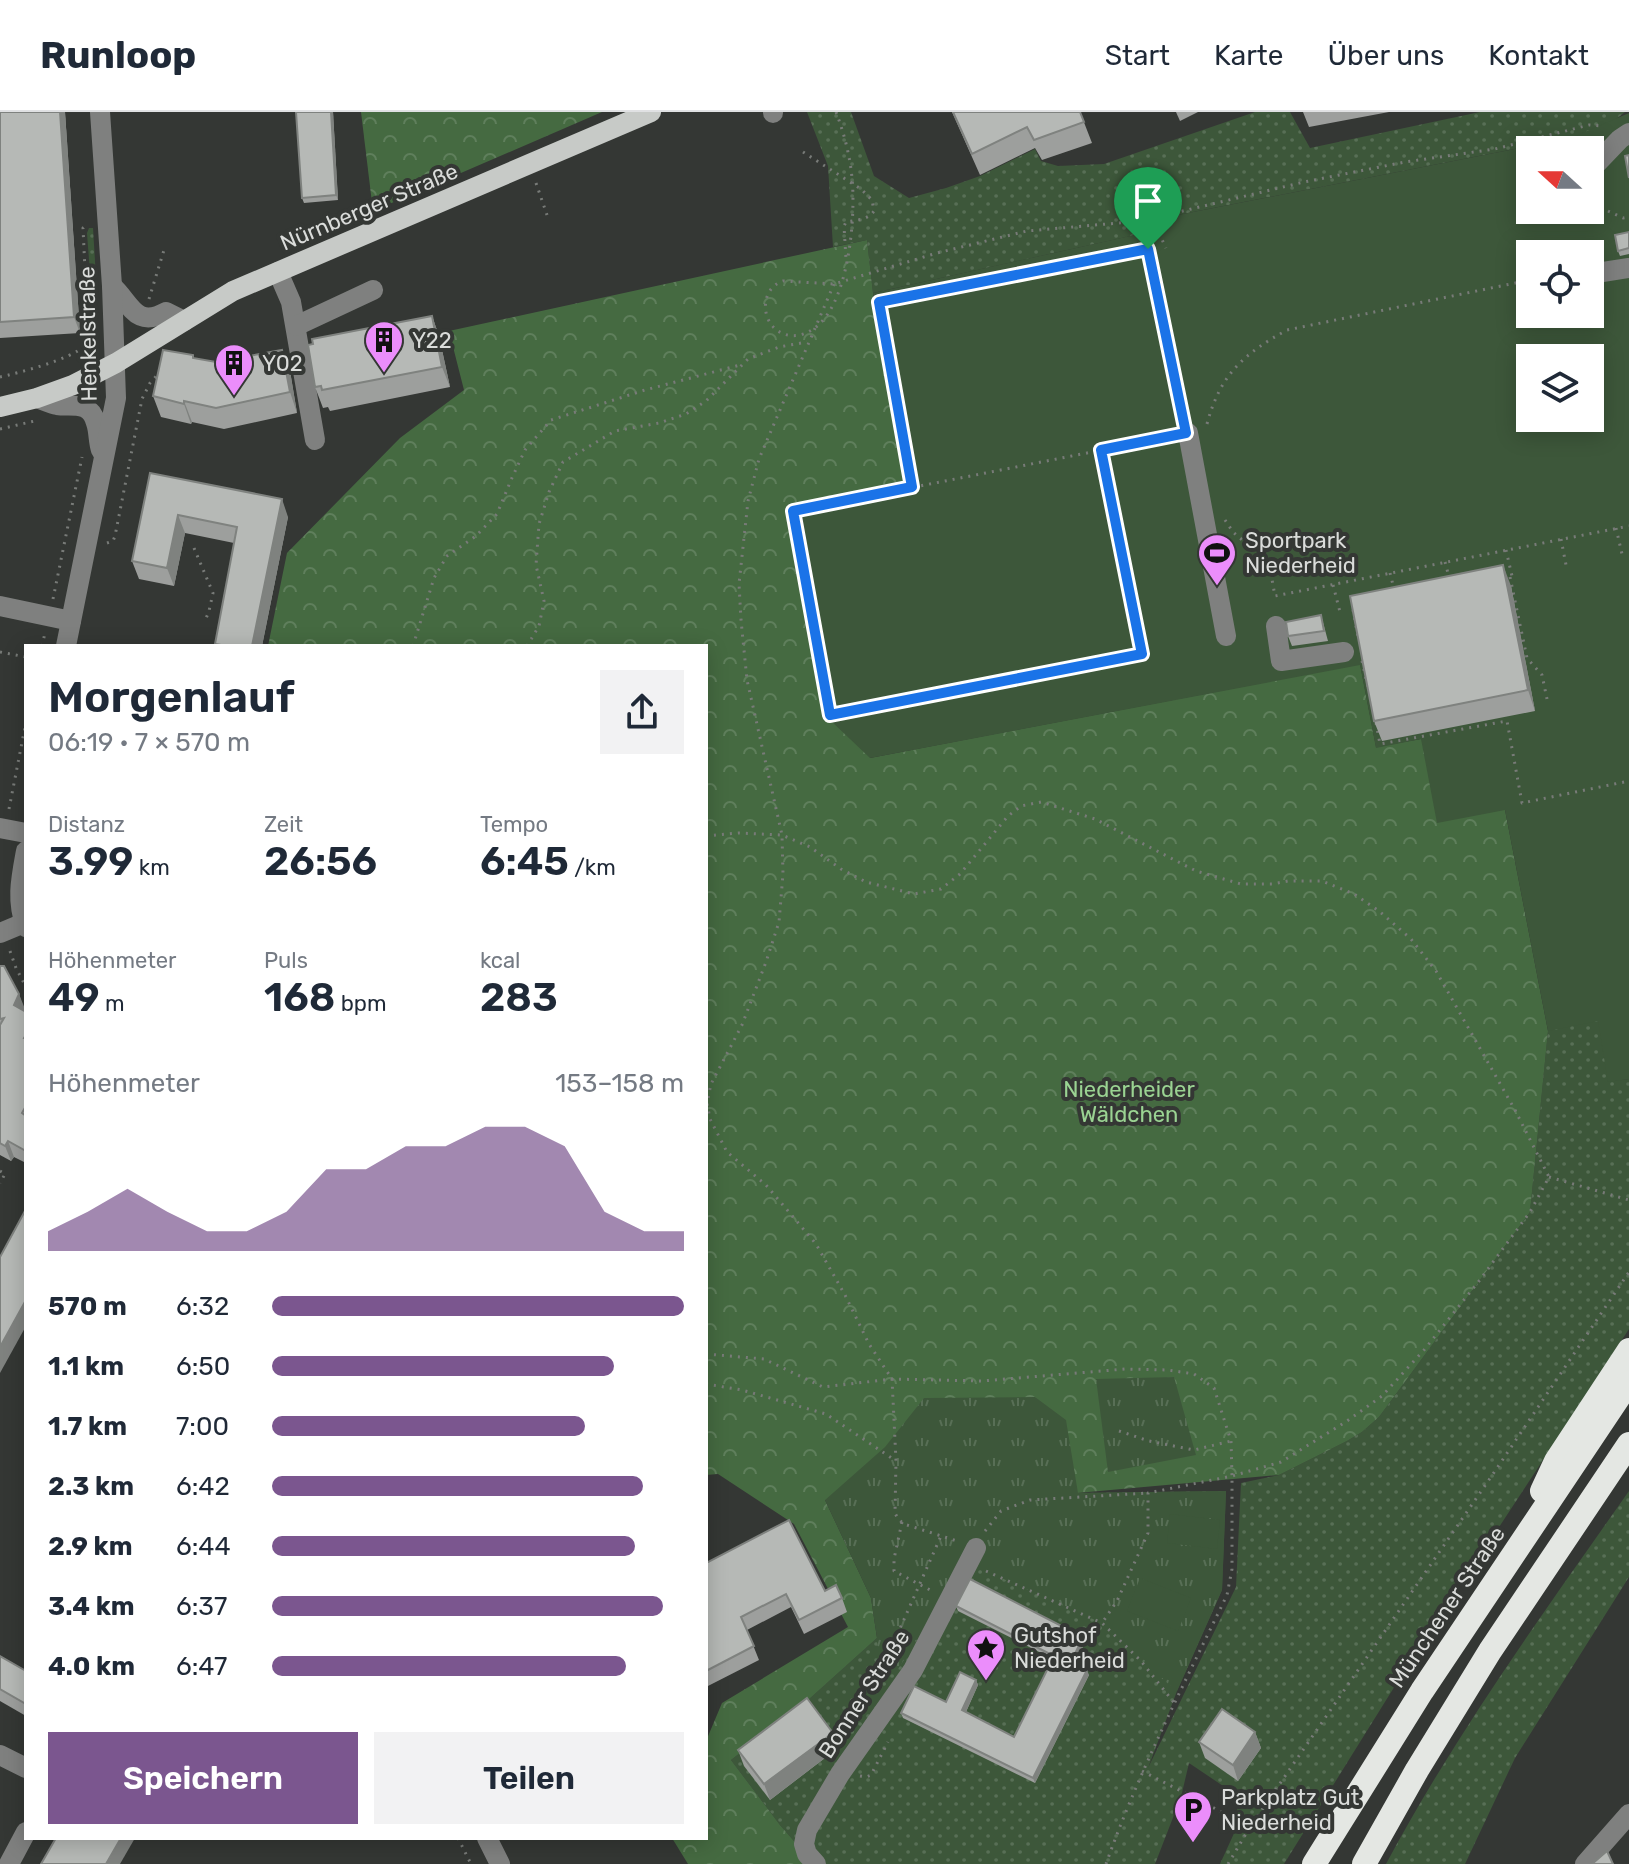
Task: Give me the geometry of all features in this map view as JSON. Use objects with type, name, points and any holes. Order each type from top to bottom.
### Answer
[{"type":"highway","points":[[1521,1543],[1556,1461],[1629,1350]]},
{"type":"highway","name":"Münchener Straße","points":[[1314,1864],[1422,1691],[1629,1382]]},
{"type":"highway","points":[[1364,1864],[1490,1651],[1629,1444]]},
{"type":"main road","name":"Nürnberger Straße","points":[[0,407],[73,385],[116,363],[233,291],[651,112]]},
{"type":"street","name":"Henkelstraße","points":[[66,644],[116,398],[100,112]]},
{"type":"street","points":[[1604,156],[1624,136]]},
{"type":"street","points":[[1604,272],[1629,268]]},
{"type":"street","points":[[278,272],[291,302],[315,440]]},
{"type":"street","points":[[112,286],[135,314],[150,318],[166,312],[184,321]]},
{"type":"street","points":[[296,326],[373,290]]},
{"type":"street","points":[[37,398],[58,406],[84,407],[91,412],[97,424],[99,446],[104,458]]},
{"type":"street","points":[[1193,430],[1226,636]]},
{"type":"street","points":[[0,606],[71,621]]},
{"type":"street","points":[[1276,626],[1281,661],[1352,651]]},
{"type":"street","points":[[3,828],[24,833]]},
{"type":"street","points":[[24,864],[19,895],[24,920]]},
{"type":"street","points":[[2,932],[24,925]]},
{"type":"street","name":"Bonner Straße","points":[[816,1864],[807,1854],[804,1844],[807,1830],[840,1774],[913,1670],[972,1556]]},
{"type":"street","points":[[0,1755],[24,1767]]},
{"type":"street","points":[[1585,1864],[1629,1814]]},
{"type":"street","points":[[9,1864],[24,1836]]},
{"type":"street","points":[[488,1840],[500,1864]]},
{"type":"path","points":[[836,112],[848,150],[852,178],[853,227],[849,251],[838,292],[829,313],[813,330],[801,335],[789,335],[779,332],[772,325],[765,307],[768,294],[783,281],[834,284],[848,280],[937,253],[1027,231],[1141,221],[1304,182],[1405,162],[1495,149],[1589,125],[1600,125],[1624,136]]},
{"type":"path","points":[[803,152],[861,189],[872,200],[874,211],[871,215],[846,222],[844,226],[848,280]]},
{"type":"path","points":[[528,165],[547,215]]},
{"type":"path","points":[[1608,211],[1623,218],[1629,217]]},
{"type":"path","points":[[1154,218],[1166,248]]},
{"type":"path","points":[[1141,221],[1193,430]]},
{"type":"path","points":[[0,377],[60,359],[86,344],[83,228]]},
{"type":"path","points":[[912,487],[879,302],[1148,249]]},
{"type":"path","points":[[142,293],[150,297],[164,250]]},
{"type":"path","points":[[1101,450],[1142,654],[830,715],[793,511],[1193,430],[1229,374],[1244,358],[1287,330],[1516,283]]},
{"type":"path","points":[[708,1098],[711,1084],[742,1025],[766,962],[779,922],[783,874],[782,835],[747,680],[739,584],[748,501],[759,459],[834,284]]},
{"type":"path","points":[[88,335],[95,334]]},
{"type":"path","points":[[528,644],[539,626],[544,601],[536,565],[539,524],[563,462],[615,431],[659,423],[686,414],[706,401],[748,359],[779,347],[809,342]]},
{"type":"path","points":[[414,644],[434,578],[447,556],[476,536],[497,514],[525,450],[551,420],[645,390],[742,365]]},
{"type":"path","points":[[113,541],[142,399],[163,368]]},
{"type":"path","points":[[134,398],[142,399]]},
{"type":"path","points":[[132,427],[134,435]]},
{"type":"path","points":[[134,435],[141,436]]},
{"type":"path","points":[[54,595],[82,447]]},
{"type":"path","points":[[1223,517],[1233,532],[1269,563],[1275,596],[1629,526]]},
{"type":"path","points":[[1616,528],[1622,554]]},
{"type":"path","points":[[1561,539],[1566,565]]},
{"type":"path","points":[[194,548],[213,593],[205,621]]},
{"type":"path","points":[[1506,550],[1527,658],[1542,675],[1547,699]]},
{"type":"path","points":[[1445,562],[1450,582]]},
{"type":"path","points":[[1390,573],[1395,593]]},
{"type":"path","points":[[1333,584],[1340,612]]},
{"type":"path","points":[[1353,610],[1352,651],[1371,703]]},
{"type":"path","points":[[0,652],[24,657]]},
{"type":"path","points":[[1374,717],[1380,744],[1507,721],[1522,803],[1629,781]]},
{"type":"path","points":[[3,828],[24,731]]},
{"type":"path","points":[[708,836],[738,833],[782,835],[810,847],[866,882],[914,894],[941,889],[960,874],[1008,816],[1021,806],[1041,802],[1095,819],[1196,871],[1241,884],[1322,881],[1354,894],[1379,911],[1411,939],[1436,971],[1515,1110],[1549,1177],[1629,1200]]},
{"type":"path","points":[[2,932],[24,983]]},
{"type":"path","points":[[708,1108],[710,1119],[727,1152],[766,1185],[816,1244],[869,1344],[892,1379],[895,1513],[902,1522],[941,1536],[972,1556],[1102,1623],[1141,1661],[1175,1704]]},
{"type":"path","points":[[0,1171],[5,1174],[0,1183]]},
{"type":"path","points":[[972,1556],[987,1526],[1001,1511],[1030,1500],[1148,1493],[1232,1476],[1281,1462],[1347,1421],[1382,1396],[1424,1350],[1530,1212],[1549,1177]]},
{"type":"path","points":[[1228,1864],[1250,1827],[1629,1272]]},
{"type":"path","points":[[708,1354],[764,1359],[823,1387],[892,1379],[982,1381],[1125,1369],[1194,1374],[1214,1388],[1231,1441],[1232,1569],[1227,1595],[1142,1771],[1106,1864]]},
{"type":"path","points":[[708,1384],[742,1390],[826,1414],[896,1461]]},
{"type":"path","points":[[1119,1431],[1194,1450],[1231,1441]]},
{"type":"path","points":[[1102,1623],[1117,1601],[1148,1533],[1148,1493]]},
{"type":"path","points":[[902,1522],[894,1571],[949,1599]]},
{"type":"path","points":[[904,1682],[896,1663],[894,1642],[941,1536]]},
{"type":"path","points":[[1142,1771],[1250,1827]]},
{"type":"path","points":[[459,1840],[471,1864]]},
{"type":"green space","points":[[361,112],[602,112],[373,211]]},
{"type":"green space","points":[[807,112],[851,112],[874,176],[909,198],[980,176],[1035,149],[1041,161],[1058,166],[1104,164],[1255,112],[1290,112],[1310,148],[1480,112],[1625,112],[1610,124],[1577,136],[1516,136],[1516,149],[1147,221],[1149,232],[873,293],[867,240],[833,247],[828,166]]},
{"type":"green space","name":"Sportpark Niederheid","points":[[1629,113],[1629,1079],[1608,1082],[1598,1021],[1548,1031],[1505,810],[1437,823],[1421,739],[1376,748],[1360,665],[870,758],[830,720],[789,510],[911,485],[873,293],[1148,232],[1147,221],[1516,149],[1516,224],[1604,224],[1604,136],[1576,136]]},
{"type":"green space","points":[[89,228],[93,228],[97,295],[93,295],[91,286]]},
{"type":"green space","name":"Niederheider Wäldchen","points":[[867,240],[873,293],[911,485],[870,758],[1360,664],[1376,747],[1421,739],[1505,810],[1548,1031],[1530,1212],[1379,1417],[1347,1441],[1279,1475],[1077,1493],[825,1500],[871,1598],[877,1638],[807,1701],[731,1760],[814,1864],[688,1864],[673,1840],[708,1840],[708,1736],[722,1703],[848,1627],[794,1524],[718,1474],[708,1475],[708,644],[268,644],[287,553],[400,438],[464,390],[449,331]]},
{"type":"green space","points":[[1629,901],[1608,1081],[1629,1079],[1629,1329],[1398,1681],[1284,1864],[1220,1864],[1236,1829],[1238,1796],[1189,1763],[1181,1797],[1155,1864],[814,1864],[731,1760],[807,1701],[877,1638],[1077,1493],[1226,1491],[1222,1590],[1177,1691],[1148,1768],[1236,1587],[1241,1483],[1279,1475],[1347,1441],[1379,1417],[1530,1212],[1548,1031]]},
{"type":"green space","points":[[1174,1377],[1196,1455],[1108,1472],[1096,1379]]},
{"type":"green space","points":[[1035,1397],[1066,1420],[1078,1493],[1226,1491],[1222,1590],[1177,1691],[1102,1623],[968,1563],[896,1672],[878,1659],[871,1598],[825,1500],[885,1447],[924,1398]]},
{"type":"green space","points":[[1629,1491],[1629,1577],[1515,1758],[1465,1864],[1386,1864],[1471,1720]]},
{"type":"green space","points":[[1170,1514],[1220,1520],[1217,1549],[1167,1543]]},
{"type":"green space","points":[[1140,1578],[1191,1598],[1178,1631],[1127,1611]]},
{"type":"building","points":[[0,112],[60,112],[74,317],[0,322]]},
{"type":"building","points":[[296,112],[331,112],[336,195],[302,198]]},
{"type":"building","points":[[953,112],[1080,112],[1084,122],[1034,140],[1027,127],[972,154]]},
{"type":"building","points":[[1629,155],[1629,178],[1625,156]]},
{"type":"building","points":[[1629,232],[1629,248],[1618,251],[1615,235]]},
{"type":"building","points":[[432,316],[442,367],[322,390],[321,386],[315,387],[308,345],[313,344],[312,339]]},
{"type":"building","points":[[163,350],[216,362],[282,350],[290,392],[216,408],[153,396]]},
{"type":"building","points":[[150,473],[282,499],[252,644],[215,644],[237,527],[178,515],[167,568],[132,561]]},
{"type":"building","points":[[1503,565],[1528,690],[1374,721],[1350,596]]},
{"type":"building","points":[[1321,615],[1324,631],[1288,636],[1286,622]]},
{"type":"building","points":[[0,966],[4,966],[19,994],[14,1005],[24,1011],[24,1150],[8,1141],[5,1146],[0,1143],[0,1025],[4,1018],[0,1019]]},
{"type":"building","points":[[24,1213],[24,1304],[0,1347],[0,1257]]},
{"type":"building","points":[[789,1520],[825,1591],[836,1585],[842,1598],[799,1620],[786,1594],[741,1617],[754,1646],[708,1670],[708,1562]]},
{"type":"building","points":[[970,1579],[1083,1637],[1071,1662],[1087,1670],[1033,1778],[901,1713],[914,1686],[946,1702],[960,1672],[976,1680],[962,1710],[1014,1737],[1054,1656],[956,1606]]},
{"type":"building","points":[[0,1656],[24,1670],[24,1703],[0,1689]]},
{"type":"building","points":[[807,1698],[833,1733],[764,1784],[738,1750]]},
{"type":"building","points":[[1222,1709],[1255,1732],[1233,1765],[1199,1742]]},
{"type":"building","points":[[55,1840],[120,1840],[106,1864],[41,1864]]},
{"type":"building","points":[[1607,1851],[1613,1864],[1592,1864]]},
{"type":"place","name":"Y22","points":[[384,374]]},
{"type":"place","name":"Y02","points":[[234,397]]},
{"type":"place","name":"Sportpark Niederheid","points":[[1217,587]]},
{"type":"place","name":"Gutshof Niederheid","points":[[986,1682]]},
{"type":"place","name":"Parkplatz Gut Niederheid","points":[[1193,1844]]},
{"type":"route","points":[[1148,249],[1186,433],[1101,450],[1142,654],[830,715],[793,511],[912,487],[879,302],[1148,249]]}]
